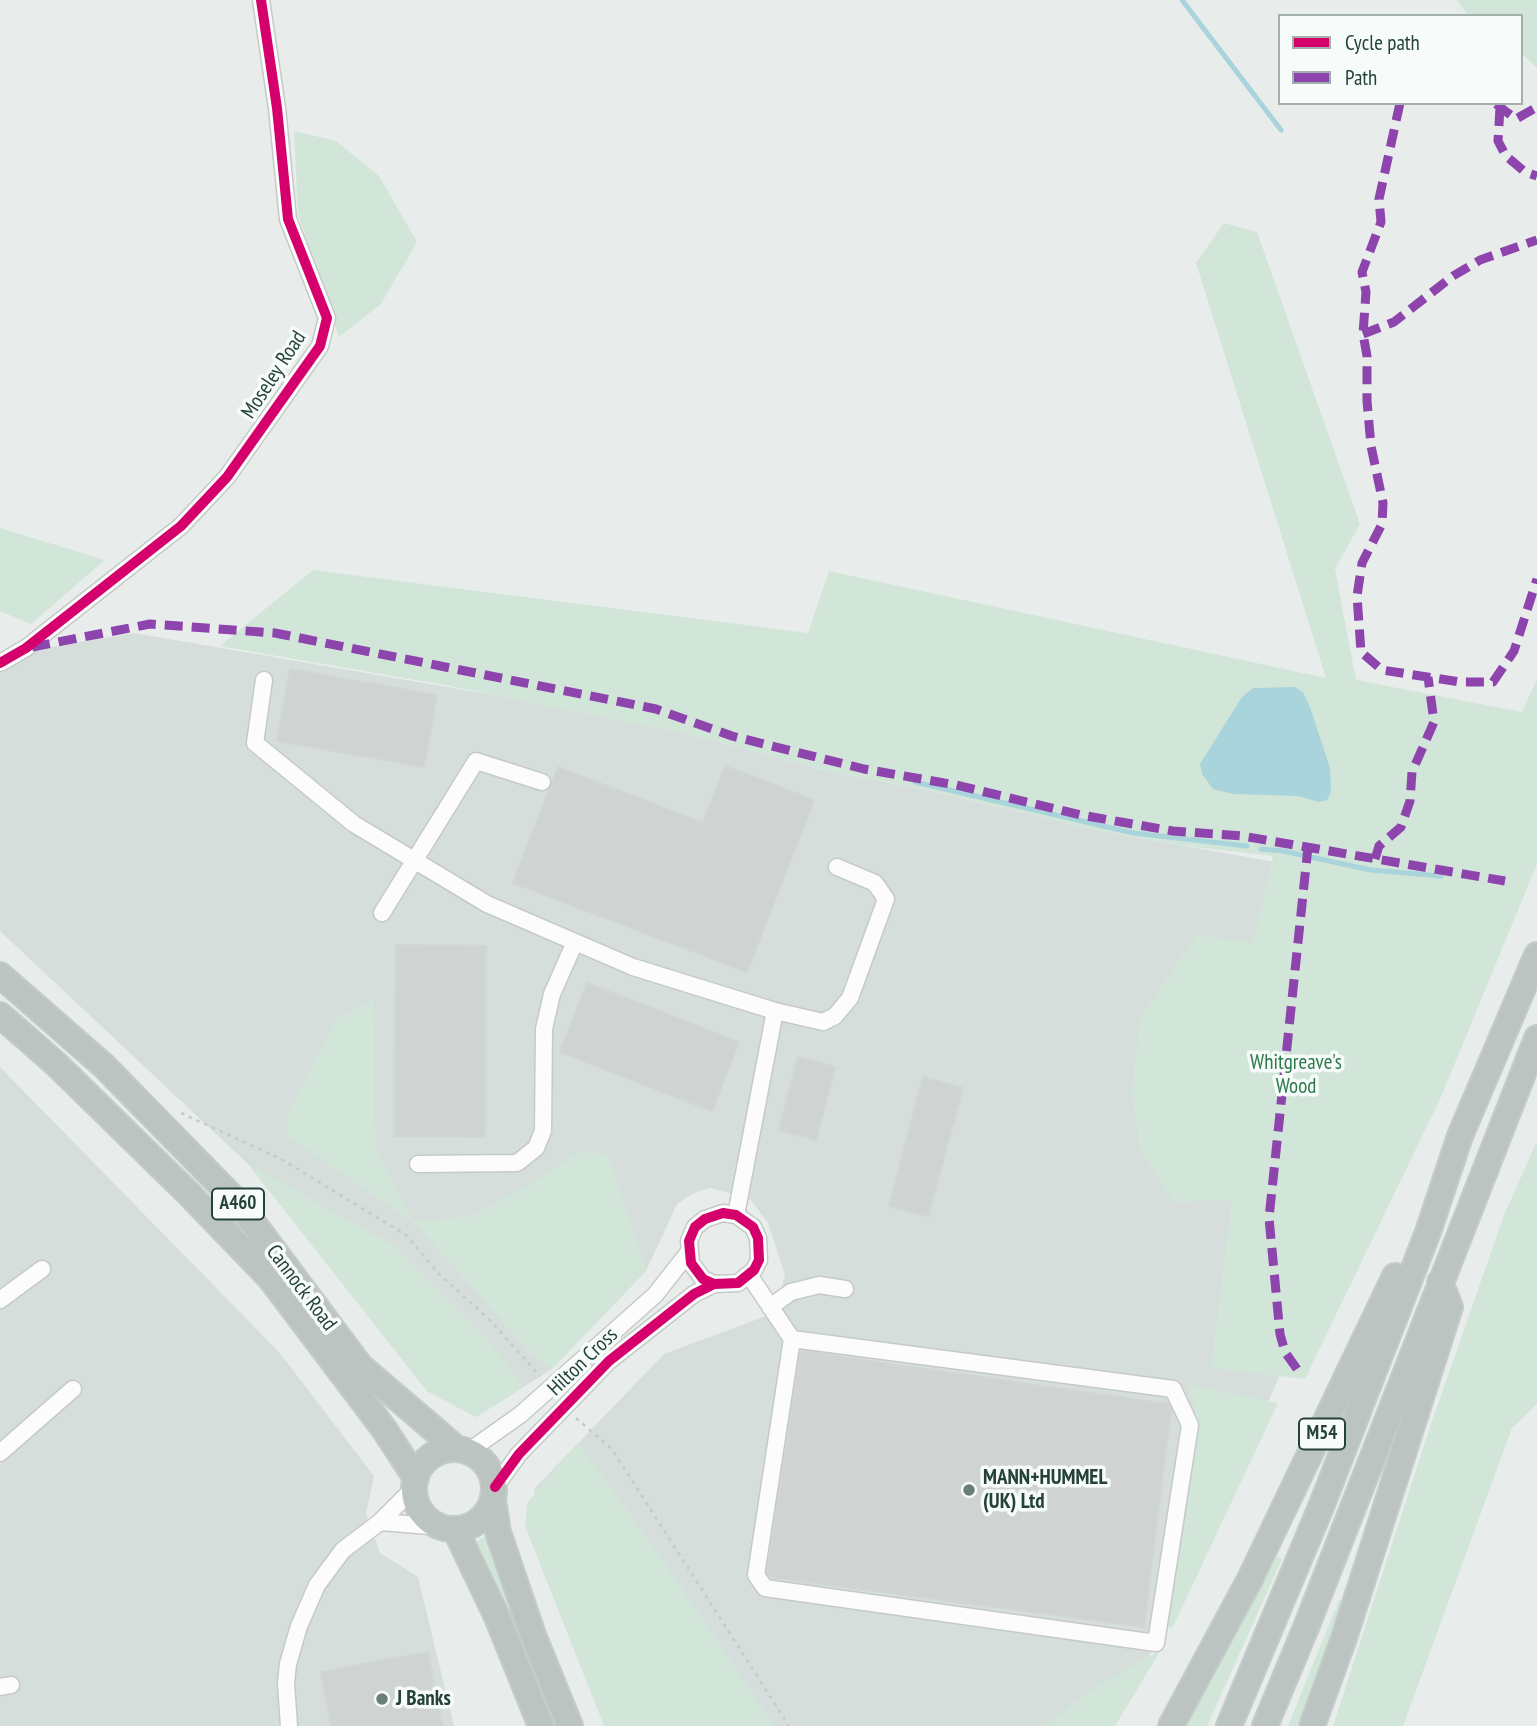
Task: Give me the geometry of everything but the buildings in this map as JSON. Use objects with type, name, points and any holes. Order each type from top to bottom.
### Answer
[{"type":"highway","name":"M54","points":[[1171,1726],[1250,1579],[1329,1419],[1391,1286],[1422,1209],[1460,1136],[1537,955]]},
{"type":"highway","name":"Cannock Road","points":[[0,975],[104,1066],[239,1204],[360,1366],[463,1450]]},
{"type":"highway","name":"Cannock Road","points":[[0,1015],[85,1092],[270,1278],[384,1429],[415,1483]]},
{"type":"highway","name":"M54","points":[[1265,1726],[1312,1613],[1537,1038]]},
{"type":"highway","name":"M54","points":[[1229,1726],[1376,1369],[1429,1232],[1460,1136]]},
{"type":"highway","points":[[1312,1726],[1450,1307],[1440,1282]]},
{"type":"highway","points":[[541,1726],[498,1617],[449,1528],[422,1513],[415,1483],[432,1456],[463,1450],[485,1462],[494,1493],[498,1532],[505,1555],[570,1726]]},
{"type":"highway","points":[[449,1528],[480,1520],[494,1493]]},
{"type":"street","name":"Moseley Road","points":[[0,663],[26,648],[181,526],[227,477],[320,346],[327,318],[288,219],[277,108],[261,0]]},
{"type":"street","points":[[264,680],[255,743],[355,824],[488,904],[634,967],[775,1011],[823,1022],[835,1016],[850,998],[886,900],[875,883],[837,867]]},
{"type":"street","points":[[382,914],[476,761],[542,782]]},
{"type":"street","points":[[418,1164],[517,1163],[536,1148],[543,1131],[544,1029],[552,994],[575,942]]},
{"type":"street","points":[[775,1011],[736,1215],[753,1227],[758,1238],[759,1260],[748,1275],[792,1339],[756,1575],[765,1588],[1156,1643],[1190,1425],[1173,1389],[792,1339]]},
{"type":"street","name":"Hilton Cross","points":[[463,1450],[550,1389],[655,1296],[688,1253],[695,1227],[705,1219],[723,1213],[736,1215]]},
{"type":"street","points":[[688,1253],[697,1274],[715,1284]]},
{"type":"street","points":[[0,1300],[42,1269]]},
{"type":"street","name":"Hilton Cross","points":[[494,1493],[519,1454],[609,1361],[665,1314],[715,1284],[738,1283],[748,1275]]},
{"type":"street","points":[[770,1307],[791,1292],[819,1285],[845,1289]]},
{"type":"street","points":[[0,1453],[73,1390]]},
{"type":"street","points":[[289,1726],[286,1683],[288,1664],[308,1602],[335,1560],[361,1535],[380,1522],[415,1483]]},
{"type":"street","points":[[380,1522],[449,1528]]},
{"type":"path","points":[[172,1109],[281,1159],[406,1235],[441,1276],[489,1319],[550,1389]]},
{"type":"path","points":[[564,1407],[612,1450],[789,1726]]},
{"type":"shaded area","points":[[134,633],[529,701],[702,737],[815,768],[931,791],[1100,831],[1371,879],[1280,1375],[1183,1594],[1111,1726],[617,1726],[568,1605],[534,1489],[664,1354],[774,1313],[785,1275],[768,1223],[750,1199],[710,1188],[694,1193],[677,1204],[646,1271],[552,1369],[476,1417],[427,1391],[248,1164],[0,931],[0,674],[32,650]]},
{"type":"shaded area","points":[[0,1067],[279,1352],[374,1476],[366,1514],[380,1553],[418,1577],[454,1726],[0,1726]]},
{"type":"green space","points":[[1457,0],[1537,0],[1537,68],[1523,55],[1523,14],[1467,14]]},
{"type":"green space","points":[[294,131],[336,141],[379,176],[417,242],[381,304],[339,337],[298,214]]},
{"type":"green space","name":"Whitgreave's Wood","points":[[1224,223],[1257,232],[1360,524],[1335,569],[1356,680],[1522,712],[1537,679],[1537,864],[1441,1097],[1305,1379],[1211,1368],[1232,1200],[1173,1202],[1140,1149],[1132,1094],[1140,1018],[1197,935],[1253,943],[1273,856],[1185,846],[1100,831],[931,791],[815,768],[702,737],[450,686],[220,646],[313,570],[808,633],[829,571],[1326,678],[1196,263]]},
{"type":"green space","points":[[0,528],[105,560],[31,624],[0,611]]},
{"type":"green space","points":[[373,1000],[375,1147],[414,1222],[288,1137],[287,1115],[336,1019]]},
{"type":"green space","points":[[1537,1141],[1537,1404],[1512,1428],[1403,1726],[1333,1726],[1430,1427],[1504,1215]]},
{"type":"green space","points":[[581,1150],[608,1156],[646,1271],[552,1369],[531,1353],[414,1222],[472,1216],[534,1182]]},
{"type":"green space","points":[[248,1164],[392,1245],[488,1339],[524,1387],[476,1417],[427,1391]]},
{"type":"green space","points":[[1188,1384],[1278,1403],[1172,1629],[1166,1625],[1185,1528],[1198,1423]]},
{"type":"green space","points":[[578,1442],[664,1562],[774,1726],[604,1726],[525,1526],[527,1503]]},
{"type":"green space","points":[[489,1535],[562,1726],[551,1726],[491,1574],[471,1544]]},
{"type":"green space","points":[[1277,1556],[1282,1559],[1207,1726],[1186,1726]]},
{"type":"green space","points":[[1339,1600],[1343,1601],[1297,1726],[1288,1726]]},
{"type":"green space","points":[[1161,1650],[1115,1726],[1043,1726],[1099,1685]]},
{"type":"water","points":[[1295,687],[1303,692],[1310,707],[1330,768],[1331,792],[1327,800],[1319,802],[1298,796],[1233,794],[1213,789],[1202,774],[1200,764],[1242,697],[1253,688]]},
{"type":"waterway","points":[[1182,0],[1281,130]]},
{"type":"waterway","points":[[915,782],[1133,833],[1247,846]]},
{"type":"waterway","points":[[1261,849],[1283,851],[1371,870],[1441,876]]},
{"type":"marked path","points":[[1400,105],[1379,199],[1381,222],[1362,272],[1366,292],[1363,334],[1367,356],[1371,446],[1383,503],[1382,524],[1362,563],[1357,596],[1361,652],[1382,670],[1460,682],[1493,682],[1514,651],[1537,579]]},
{"type":"marked path","points":[[1497,105],[1516,119],[1537,107]]},
{"type":"marked path","points":[[1500,108],[1498,141],[1506,156],[1525,172],[1537,176]]},
{"type":"marked path","points":[[1363,334],[1394,322],[1453,276],[1480,260],[1537,240]]},
{"type":"marked path","points":[[32,647],[150,624],[275,633],[656,709],[732,736],[864,769],[956,785],[1081,815],[1173,831],[1242,836],[1505,881]]},
{"type":"marked path","points":[[1375,859],[1379,846],[1401,827],[1410,801],[1412,772],[1434,722],[1428,677]]},
{"type":"marked path","points":[[1297,1369],[1285,1352],[1280,1334],[1269,1218],[1308,847]]},
{"type":"cycle path","points":[[0,663],[26,648],[181,526],[227,477],[320,346],[327,318],[288,219],[277,108],[261,0]]},
{"type":"cycle path","points":[[495,1487],[519,1454],[609,1361],[694,1294],[714,1284],[738,1283],[754,1270],[759,1260],[758,1238],[753,1227],[736,1215],[723,1213],[705,1219],[695,1227],[689,1241],[691,1263],[703,1279],[714,1284]]},
{"type":"place","name":"MANN+HUMMEL (UK) Ltd","points":[[969,1490]]},
{"type":"place","name":"J Banks","points":[[382,1699]]}]
